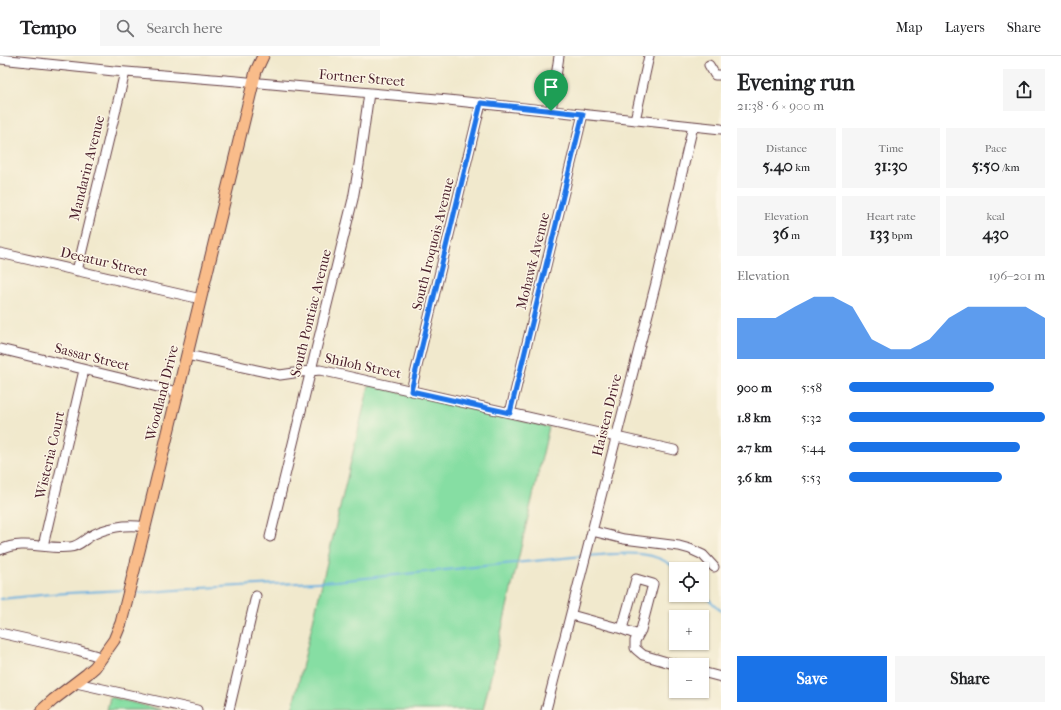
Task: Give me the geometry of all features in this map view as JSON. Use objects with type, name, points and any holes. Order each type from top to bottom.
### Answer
[{"type":"main road","name":"Woodland Drive","points":[[42,710],[87,674],[102,658],[114,640],[120,623],[145,527],[256,71],[263,56]]},
{"type":"street","points":[[551,111],[559,56]]},
{"type":"street","points":[[635,120],[649,56]]},
{"type":"street","name":"Fortner Street","points":[[0,59],[125,72],[481,103],[721,129]]},
{"type":"street","points":[[709,65],[715,75],[721,76]]},
{"type":"street","name":"Mandarin Avenue","points":[[77,271],[125,72]]},
{"type":"street","name":"South Pontiac Avenue","points":[[270,537],[312,371],[353,199],[369,93]]},
{"type":"street","name":"South Iroquois Avenue","points":[[411,391],[481,103]]},
{"type":"street","name":"Mohawk Avenue","points":[[510,413],[583,114]]},
{"type":"street","name":"Haisten Drive","points":[[546,710],[667,238],[693,126]]},
{"type":"street","name":"Decatur Street","points":[[0,253],[201,299]]},
{"type":"street","name":"Sassar Street","points":[[0,349],[178,392]]},
{"type":"street","name":"Shiloh Street","points":[[187,354],[280,375],[320,370],[674,450]]},
{"type":"street","name":"Wisteria Court","points":[[43,546],[84,370]]},
{"type":"street","points":[[0,550],[12,545],[60,548],[71,547],[77,545],[95,533],[115,527],[135,525],[145,527]]},
{"type":"street","points":[[592,531],[624,539],[684,548],[703,555],[714,567]]},
{"type":"street","points":[[622,629],[636,579],[653,584],[641,630],[635,644],[640,654],[669,663]]},
{"type":"street","points":[[229,710],[256,596]]},
{"type":"street","points":[[571,615],[638,635]]},
{"type":"street","points":[[0,633],[77,650],[102,658]]},
{"type":"street","points":[[709,674],[721,677]]},
{"type":"street","points":[[76,683],[197,710]]},
{"type":"green space","points":[[369,385],[549,427],[483,710],[292,710]]},
{"type":"green space","points":[[110,697],[162,710],[107,710]]},
{"type":"waterway","points":[[588,556],[623,553],[646,555],[657,557],[669,564]]},
{"type":"waterway","points":[[138,593],[336,581],[583,556]]},
{"type":"waterway","points":[[0,599],[51,594],[123,590]]},
{"type":"waterway","points":[[709,600],[721,611]]},
{"type":"route","points":[[481,103],[551,111],[583,114],[510,413],[411,391],[481,103]]}]
